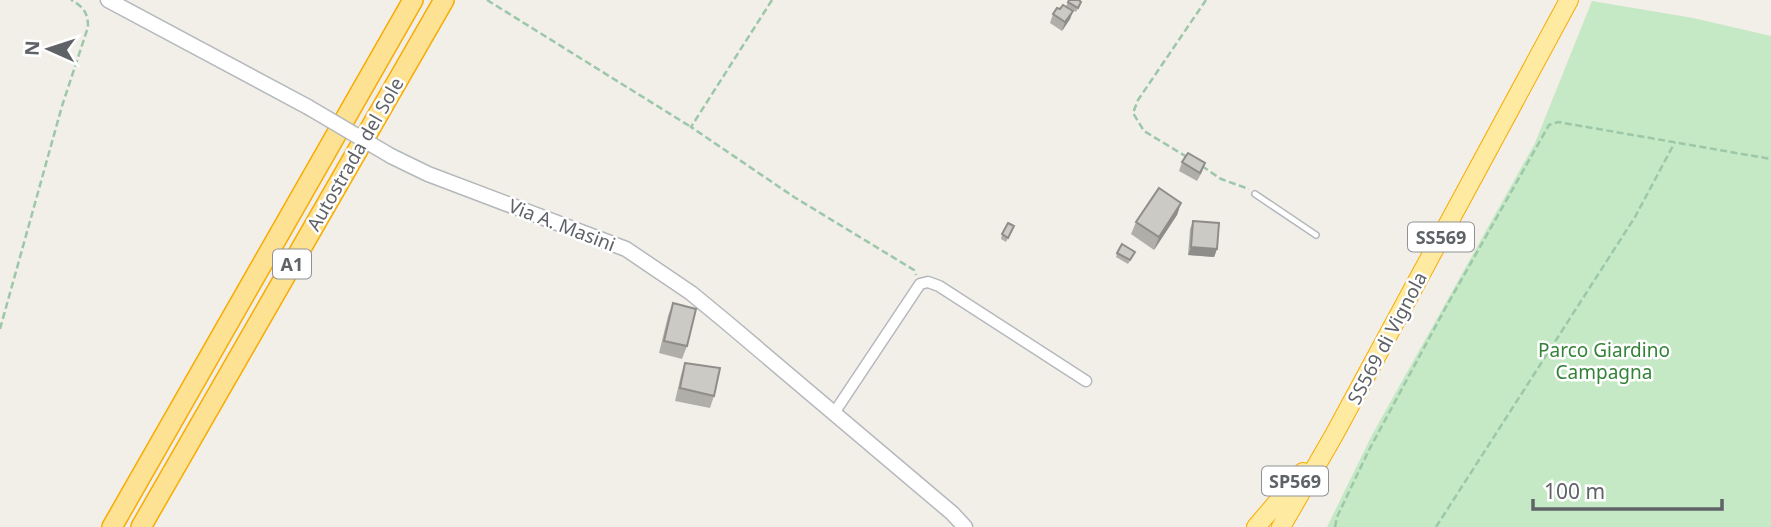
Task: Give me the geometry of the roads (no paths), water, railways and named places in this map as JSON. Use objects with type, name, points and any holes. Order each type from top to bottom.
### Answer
[{"type":"highway","name":"Autostrada del Sole","points":[[112,527],[413,0]]},
{"type":"highway","name":"Autostrada del Sole","points":[[141,527],[443,0]]},
{"type":"highway","name":"SS569 di Vignola","points":[[1281,527],[1334,435],[1569,0]]},
{"type":"highway","name":"SP569","points":[[1256,527],[1334,435]]},
{"type":"highway","name":"SP569","points":[[1296,527],[1334,435]]},
{"type":"street","name":"Via A. Masini","points":[[108,0],[428,174],[625,248],[691,293],[952,513],[965,527]]},
{"type":"street","points":[[834,413],[920,284],[928,282],[939,286],[1086,381]]},
{"type":"lane","points":[[1255,194],[1316,235]]},
{"type":"park label","name":"Parco Giardino Campagna","points":[[1604,361]]}]
